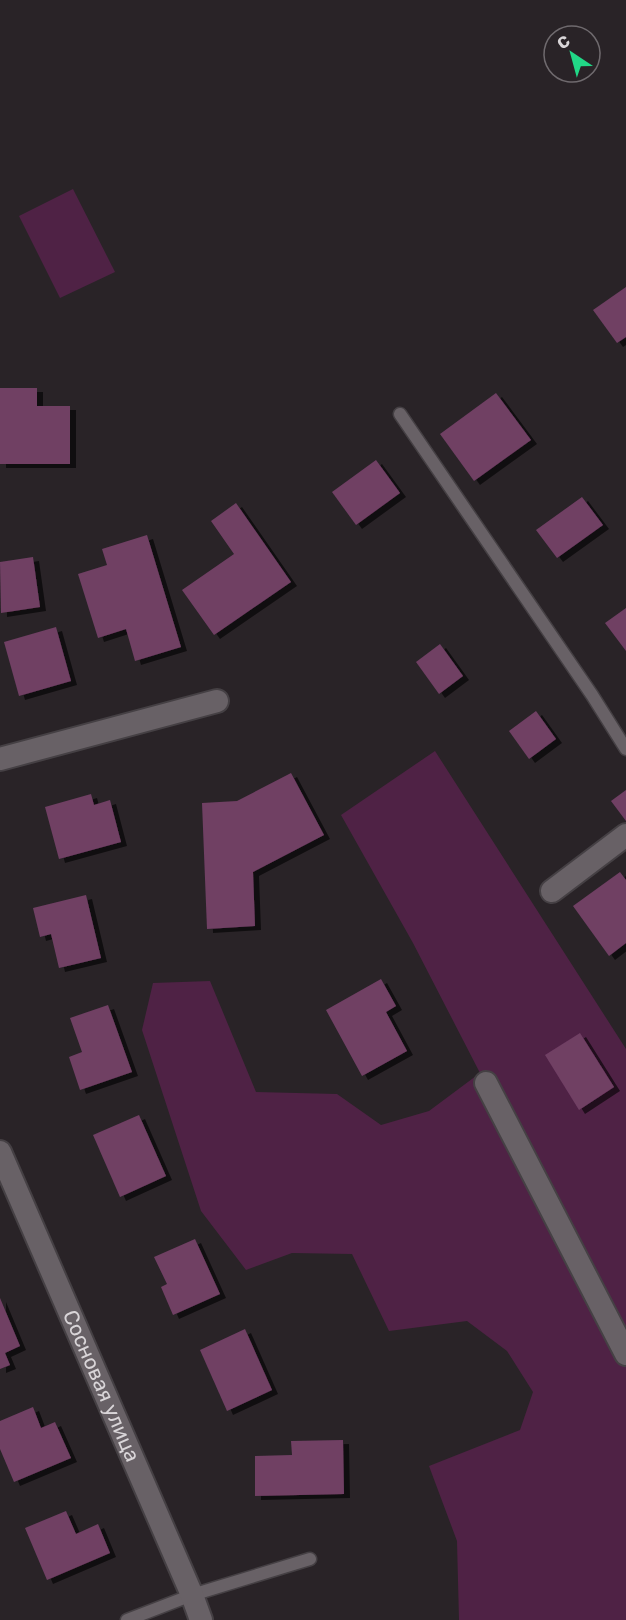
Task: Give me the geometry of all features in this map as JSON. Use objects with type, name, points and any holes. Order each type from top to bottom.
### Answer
[{"type":"street","points":[[0,759],[217,701]]},
{"type":"street","points":[[552,891],[626,835]]},
{"type":"street","points":[[486,1083],[626,1354]]},
{"type":"street","name":"Сосновая улица","points":[[0,1152],[201,1620]]},
{"type":"lane","points":[[400,414],[626,748]]},
{"type":"lane","points":[[127,1620],[192,1595],[310,1559]]},
{"type":"shaded area","points":[[73,189],[115,272],[60,298],[19,216]]},
{"type":"shaded area","points":[[435,751],[626,1049],[626,1620],[459,1620],[457,1541],[429,1466],[520,1430],[533,1392],[507,1351],[467,1321],[389,1331],[352,1254],[292,1253],[246,1270],[201,1211],[142,1030],[153,983],[210,981],[256,1092],[337,1094],[381,1125],[429,1111],[480,1073],[413,943],[341,815]]},
{"type":"building","points":[[626,287],[626,337],[617,343],[593,310]]},
{"type":"building","points":[[0,388],[37,388],[37,406],[70,406],[70,464],[0,464]]},
{"type":"building","points":[[496,393],[531,440],[474,481],[440,434]]},
{"type":"building","points":[[376,460],[400,493],[356,525],[332,492]]},
{"type":"building","points":[[582,497],[603,525],[557,558],[536,530]]},
{"type":"building","points":[[236,503],[291,582],[214,635],[182,590],[234,554],[211,521]]},
{"type":"building","points":[[147,535],[181,647],[135,661],[126,629],[98,638],[78,574],[107,565],[102,549]]},
{"type":"building","points":[[33,557],[40,607],[1,613],[0,562]]},
{"type":"building","points":[[626,608],[626,651],[605,623]]},
{"type":"building","points":[[56,627],[71,681],[19,696],[4,642]]},
{"type":"building","points":[[440,644],[463,676],[439,694],[416,662]]},
{"type":"building","points":[[536,711],[556,739],[529,759],[509,731]]},
{"type":"building","points":[[291,773],[324,835],[253,872],[255,926],[207,929],[202,803],[237,801]]},
{"type":"building","points":[[626,790],[626,821],[611,801]]},
{"type":"building","points":[[91,794],[94,805],[110,800],[121,842],[59,859],[45,807]]},
{"type":"building","points":[[620,872],[626,880],[626,943],[609,956],[573,906]]},
{"type":"building","points":[[86,895],[101,958],[59,968],[51,934],[40,937],[33,908]]},
{"type":"building","points":[[381,979],[396,1006],[386,1012],[407,1051],[362,1076],[326,1010]]},
{"type":"building","points":[[108,1005],[132,1072],[80,1090],[69,1057],[82,1052],[70,1018]]},
{"type":"building","points":[[580,1033],[614,1087],[579,1110],[545,1055]]},
{"type":"building","points":[[139,1115],[166,1176],[120,1197],[93,1135]]},
{"type":"building","points":[[195,1239],[220,1294],[173,1315],[161,1287],[167,1284],[154,1257]]},
{"type":"building","points":[[0,1298],[20,1346],[5,1353],[10,1365],[0,1369]]},
{"type":"building","points":[[245,1329],[272,1390],[227,1411],[200,1350]]},
{"type":"building","points":[[33,1407],[41,1428],[55,1422],[71,1458],[14,1482],[0,1449],[0,1421]]},
{"type":"building","points":[[343,1440],[344,1494],[255,1496],[255,1456],[292,1455],[291,1441]]},
{"type":"building","points":[[66,1511],[76,1534],[98,1524],[110,1553],[47,1580],[25,1528]]}]
